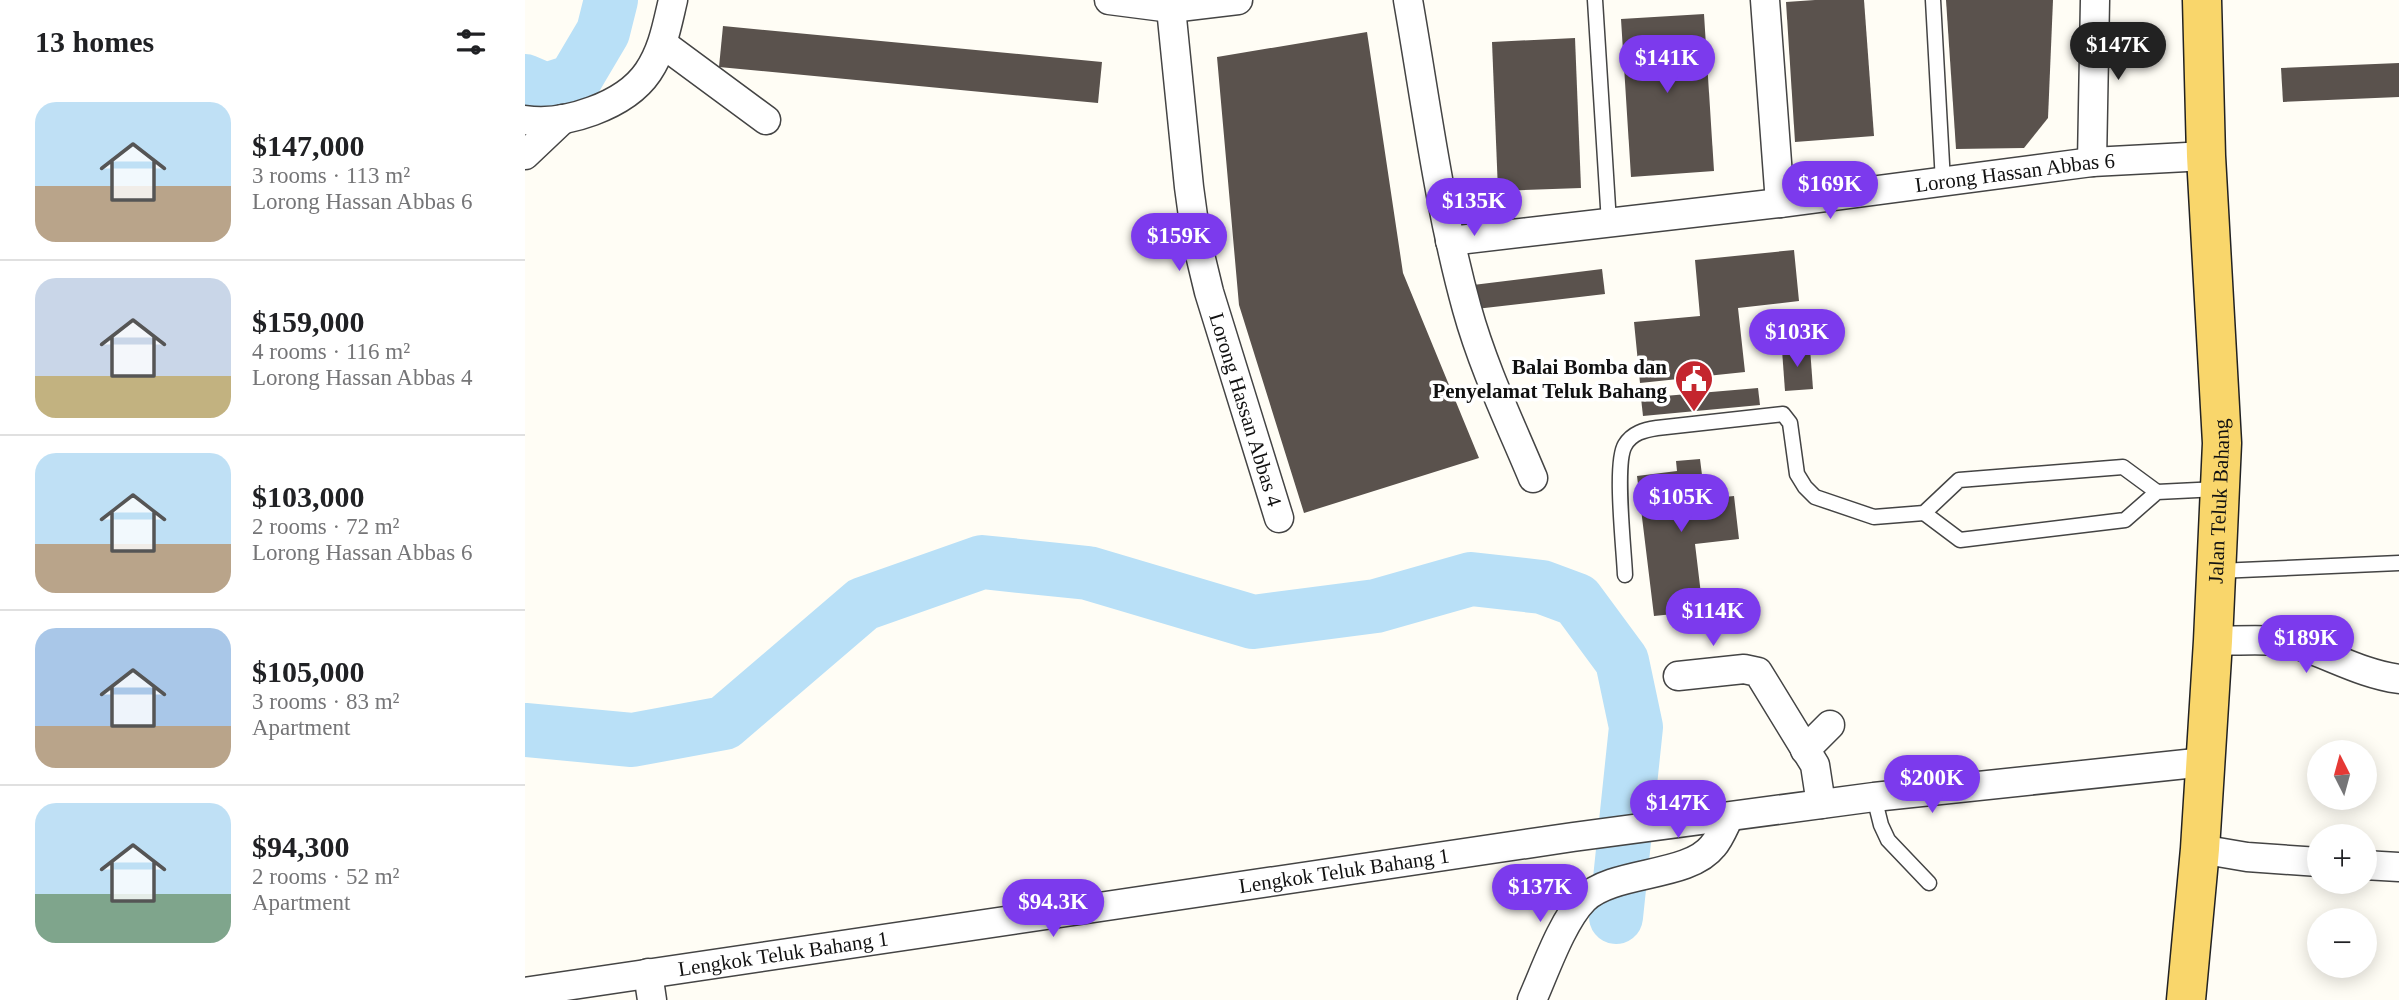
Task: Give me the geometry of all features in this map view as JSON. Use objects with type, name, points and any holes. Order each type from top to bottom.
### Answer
[{"type":"main road","name":"Jalan Teluk Bahang","points":[[2186,1000],[2200,849],[2222,443],[2206,156],[2202,0]]},
{"type":"street","points":[[525,120],[538,122],[580,117],[625,93],[647,74],[663,44],[673,0]]},
{"type":"street","points":[[1109,0],[1171,8],[1238,0]]},
{"type":"street","points":[[1408,0],[1450,242],[1476,340],[1534,478]]},
{"type":"street","points":[[1765,0],[1780,203]]},
{"type":"street","points":[[2092,162],[2095,0]]},
{"type":"street","name":"Lorong Hassan Abbas 4","points":[[1171,8],[1196,238],[1209,292],[1279,518]]},
{"type":"street","points":[[663,44],[766,120]]},
{"type":"street","points":[[525,155],[563,119]]},
{"type":"street","name":"Lorong Hassan Abbas 6","points":[[1450,242],[1780,203],[2092,162],[2206,156]]},
{"type":"street","points":[[2213,641],[2276,641],[2299,645],[2359,670],[2399,679]]},
{"type":"street","points":[[1678,676],[1755,670],[1817,771],[1821,804]]},
{"type":"street","points":[[1805,750],[1830,725]]},
{"type":"street","name":"Lengkok Teluk Bahang 1","points":[[525,992],[650,987],[1573,837],[1874,797],[2205,762]]},
{"type":"street","points":[[1532,1000],[1566,925],[1585,898],[1598,889],[1687,863],[1703,855],[1713,846],[1729,817]]},
{"type":"street","points":[[2200,849],[2247,857],[2307,861]]},
{"type":"street","points":[[2377,866],[2399,867]]},
{"type":"lane","points":[[1595,0],[1609,223]]},
{"type":"lane","points":[[1933,0],[1943,182]]},
{"type":"lane","points":[[1625,575],[1619,457],[1632,437],[1643,430],[1783,414],[1790,422],[1797,474],[1805,487],[1815,497],[1874,517],[1924,513],[1959,480],[2123,467],[2157,492]]},
{"type":"lane","points":[[1924,513],[1960,540],[2125,520],[2157,492],[2219,489]]},
{"type":"lane","points":[[2216,571],[2399,563]]},
{"type":"lane","points":[[1874,797],[1888,840],[1929,883]]},
{"type":"building","points":[[1864,0],[1874,136],[1795,142],[1786,2]]},
{"type":"building","points":[[1946,0],[2053,0],[2048,118],[2024,148],[1956,149]]},
{"type":"building","points":[[1704,14],[1714,171],[1631,177],[1621,19]]},
{"type":"building","points":[[723,26],[1102,62],[1098,103],[719,67]]},
{"type":"building","points":[[1367,32],[1403,273],[1479,458],[1304,513],[1239,305],[1217,57]]},
{"type":"building","points":[[1575,38],[1581,188],[1498,191],[1492,42]]},
{"type":"building","points":[[2399,63],[2399,97],[2283,102],[2281,68]]},
{"type":"building","points":[[1794,250],[1799,301],[1738,308],[1745,372],[1640,383],[1634,322],[1700,316],[1695,260]]},
{"type":"building","points":[[1602,269],[1605,294],[1476,309],[1473,285]]},
{"type":"building","points":[[1810,348],[1813,389],[1785,391],[1782,350]]},
{"type":"building","points":[[1758,388],[1760,405],[1643,416],[1641,398]]},
{"type":"building","points":[[1700,459],[1705,499],[1734,496],[1739,539],[1695,544],[1703,611],[1654,616],[1637,476],[1677,471],[1676,461]]},
{"type":"waterway","points":[[525,81],[546,90],[574,81],[603,32],[611,0]]},
{"type":"waterway","points":[[525,730],[632,740],[724,723],[863,604],[982,562],[1088,573],[1253,622],[1376,606],[1471,579],[1542,587],[1577,600],[1622,661],[1636,727],[1616,917]]},
{"type":"place","name":"Balai Bomba dan Penyelamat Teluk Bahang","points":[[1694,413]]}]
